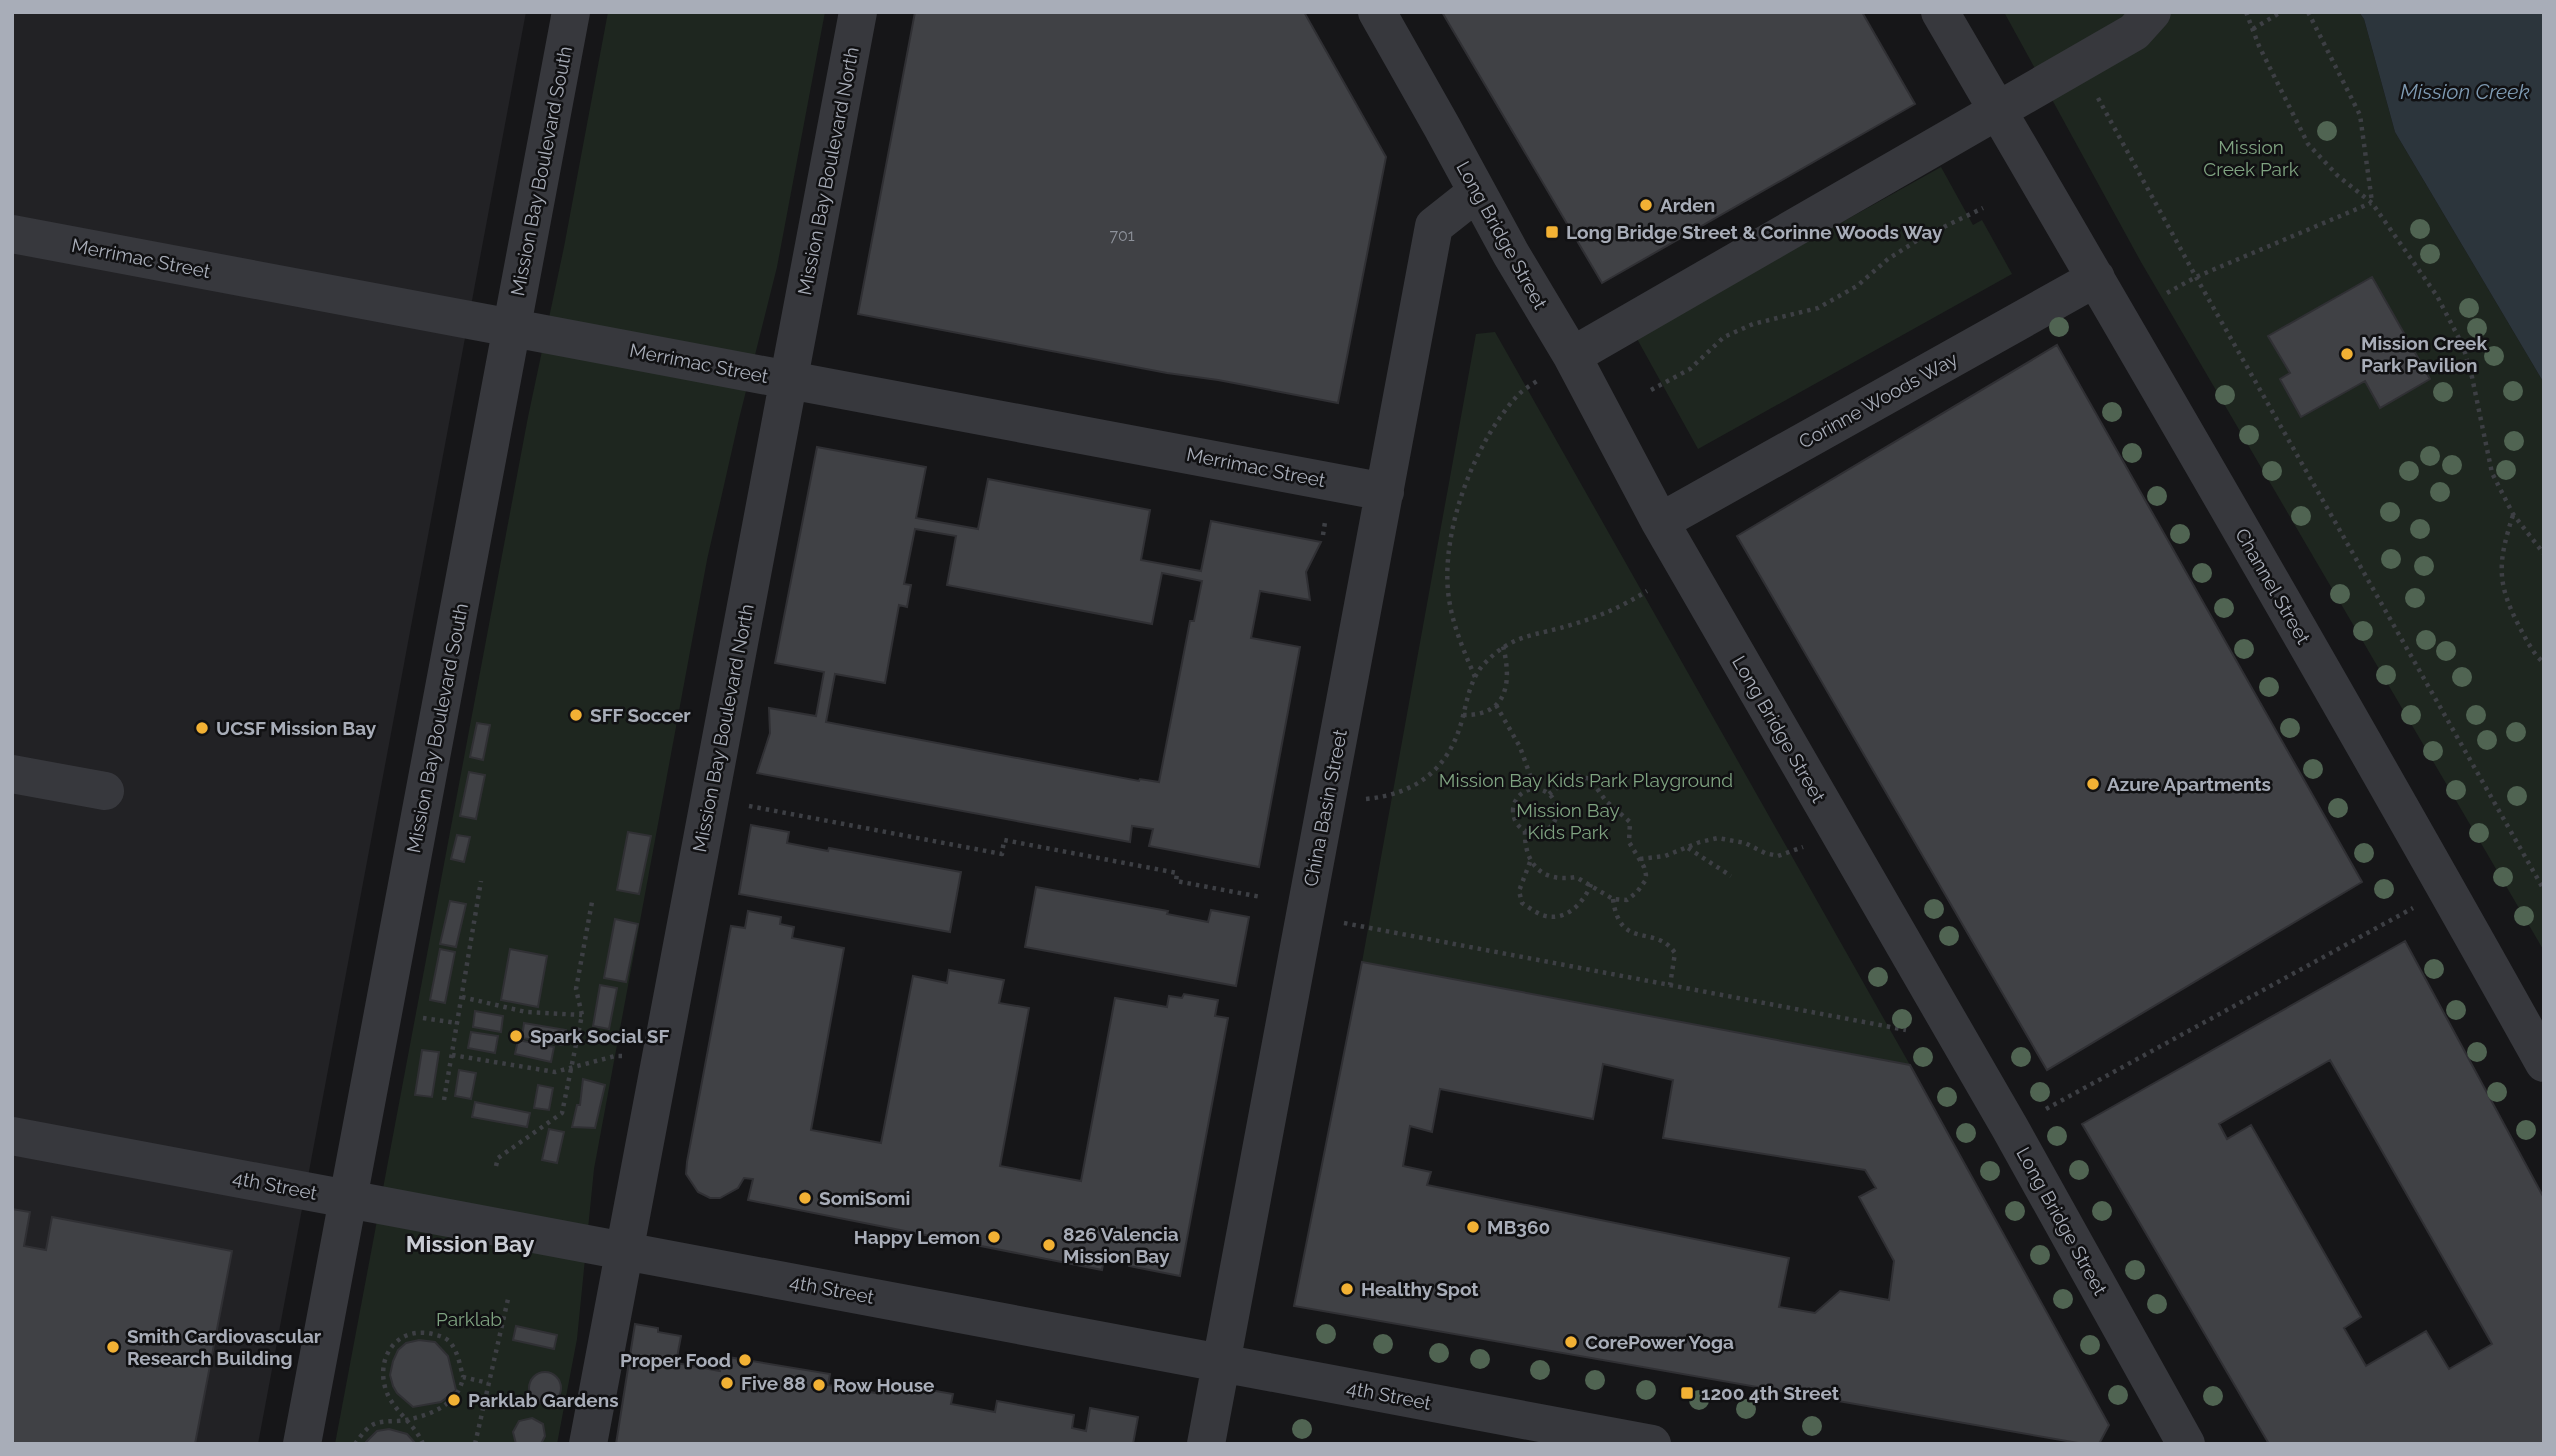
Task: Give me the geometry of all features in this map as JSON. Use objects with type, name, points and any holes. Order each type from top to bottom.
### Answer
[{"type":"street","name":"Mission Bay Boulevard South","points":[[302,1444],[571,12]]},
{"type":"street","name":"Mission Bay Boulevard North","points":[[587,1444],[858,12]]},
{"type":"street","name":"Long Bridge Street","points":[[1377,12],[1511,254],[1572,356],[1660,523],[2010,1129],[2186,1444]]},
{"type":"street","name":"Channel Street","points":[[1940,12],[2096,278],[2544,1063]]},
{"type":"street","points":[[1572,356],[2079,65],[2134,32],[2152,12]]},
{"type":"street","name":"China Basin Street","points":[[1206,1444],[1434,226],[1477,192]]},
{"type":"street","name":"Merrimac Street","points":[[12,234],[1385,492]]},
{"type":"street","name":"Corinne Woods Way","points":[[1660,523],[2096,278]]},
{"type":"street","points":[[12,774],[105,791]]},
{"type":"street","name":"4th Street","points":[[12,1136],[1652,1444]]},
{"type":"path","points":[[2246,12],[2308,144],[2338,176],[2372,202],[2437,296],[2463,346],[2492,473],[2513,514],[2544,554]]},
{"type":"path","points":[[2253,29],[2281,12]]},
{"type":"path","points":[[2308,12],[2360,115],[2372,202]]},
{"type":"path","points":[[2079,65],[2542,887]]},
{"type":"path","points":[[2167,293],[2196,276],[2372,202]]},
{"type":"path","points":[[1651,390],[1690,369],[1724,337],[1753,324],[1818,308],[1857,286],[1888,259],[1921,238],[1983,208]]},
{"type":"path","points":[[1475,677],[1456,632],[1448,590],[1449,541],[1466,485],[1486,439],[1519,394],[1572,356]]},
{"type":"path","points":[[2513,514],[2503,546],[2502,584],[2518,624],[2544,663]]},
{"type":"path","points":[[1323,535],[1325,522]]},
{"type":"path","points":[[1327,802],[1381,797],[1420,783],[1447,758],[1475,677],[1480,668],[1503,646],[1528,635],[1617,610],[1647,591]]},
{"type":"path","points":[[1463,715],[1487,712],[1496,705],[1506,689],[1508,676],[1503,646]]},
{"type":"path","points":[[1496,705],[1520,747],[1535,789]]},
{"type":"path","points":[[1530,862],[1542,872],[1565,879],[1576,877],[1613,899],[1627,900],[1645,881],[1644,867],[1629,842],[1630,822],[1606,801],[1590,779],[1579,776],[1570,778],[1549,794]]},
{"type":"path","points":[[1535,789],[1549,794],[1557,806],[1556,821],[1546,831],[1532,834],[1515,821],[1514,806],[1521,794],[1535,789]]},
{"type":"path","points":[[744,805],[1002,854],[1004,840],[1177,873],[1176,881],[1261,897]]},
{"type":"path","points":[[1525,831],[1530,862],[1519,891],[1522,903],[1545,916],[1555,917],[1577,907],[1586,899],[1591,884]]},
{"type":"path","points":[[1640,859],[1665,856],[1718,838],[1745,843],[1778,856],[1840,834]]},
{"type":"path","points":[[1687,848],[1731,876]]},
{"type":"path","points":[[2542,887],[2544,877]]},
{"type":"path","points":[[444,1100],[481,881]]},
{"type":"path","points":[[2010,1129],[2447,889]]},
{"type":"path","points":[[1613,899],[1617,919],[1623,926],[1633,934],[1659,938],[1675,953],[1670,985]]},
{"type":"path","points":[[496,1166],[498,1158],[562,1113],[582,1015],[576,989],[592,902]]},
{"type":"path","points":[[1305,915],[1959,1040]]},
{"type":"path","points":[[462,997],[526,1012],[582,1015]]},
{"type":"path","points":[[416,1016],[457,1024]]},
{"type":"path","points":[[452,1055],[555,1072],[615,1056],[627,1056]]},
{"type":"path","points":[[475,1444],[508,1299]]},
{"type":"path","points":[[355,1444],[375,1423],[407,1420],[444,1407],[455,1399],[461,1389],[463,1377],[457,1355],[449,1342],[428,1333],[411,1332],[399,1338],[390,1349],[383,1366],[384,1385],[391,1402],[407,1420],[424,1444]]},
{"type":"path","points":[[463,1377],[488,1383]]},
{"type":"shaded area","name":"UCSF Mission Bay","points":[[12,12],[526,12],[258,1444],[12,1444]]},
{"type":"green space","name":"Parklab","points":[[608,12],[825,12],[777,267],[707,560],[594,1169],[577,1339],[557,1444],[335,1444],[528,417],[564,247]]},
{"type":"green space","name":"Mission Creek Park","points":[[2004,12],[2359,12],[2364,19],[2395,132],[2544,383],[2544,951],[2141,262]]},
{"type":"green space","points":[[1941,167],[1973,225],[1982,220],[2012,274],[1698,449],[1636,337]]},
{"type":"green space","name":"Mission Bay Kids Park","points":[[1495,332],[1910,1065],[1362,962],[1476,334]]},
{"type":"water","name":"Mission Creek","points":[[2359,12],[2544,12],[2544,383],[2395,132],[2364,19]]},
{"type":"building","points":[[915,12],[1304,12],[1386,157],[1338,403],[858,314]]},
{"type":"building","name":"Arden","points":[[1442,12],[1862,12],[1915,104],[1602,283]]},
{"type":"building","name":"Mission Creek Park Pavilion","points":[[2372,277],[2430,379],[2380,408],[2365,381],[2301,417],[2280,379],[2290,373],[2268,336]]},
{"type":"building","name":"Azure Apartments","points":[[2057,345],[2362,882],[2047,1070],[1737,536]]},
{"type":"building","points":[[817,447],[926,467],[916,518],[978,529],[988,479],[1150,510],[1141,560],[1201,571],[1211,521],[1321,542],[1306,572],[1310,600],[1260,591],[1251,638],[1300,647],[1259,867],[1149,846],[1153,829],[1132,826],[1130,842],[757,773],[770,733],[769,708],[816,716],[824,672],[775,663]],"holes":[[[915,529],[956,536],[947,585],[1152,624],[1162,573],[1202,581],[1194,621],[1190,621],[1159,782],[1139,781],[826,722],[835,674],[885,683],[899,605],[907,607],[911,585],[904,584]]]},
{"type":"building","points":[[477,723],[490,725],[483,760],[470,757]]},
{"type":"building","points":[[469,772],[485,775],[476,819],[460,816]]},
{"type":"building","points":[[751,825],[789,832],[787,843],[961,872],[950,932],[739,894]]},
{"type":"building","points":[[628,832],[651,836],[639,894],[617,890]]},
{"type":"building","points":[[457,835],[470,837],[464,862],[451,859]]},
{"type":"building","points":[[1036,887],[1168,911],[1167,914],[1208,922],[1211,910],[1249,917],[1236,986],[1025,947]]},
{"type":"building","points":[[450,901],[466,904],[456,947],[440,944]]},
{"type":"building","points":[[748,911],[781,917],[780,924],[794,927],[792,938],[844,948],[811,1130],[881,1143],[913,976],[947,983],[949,970],[1004,980],[999,1003],[1029,1008],[1000,1166],[1081,1181],[1115,998],[1167,1007],[1169,996],[1182,998],[1184,994],[1218,1000],[1215,1016],[1228,1018],[1180,1276],[1129,1266],[1130,1258],[1105,1253],[1102,1270],[748,1200],[753,1179],[744,1178],[738,1188],[720,1198],[710,1198],[698,1192],[686,1174],[687,1162],[731,926],[745,928]]},
{"type":"building","points":[[615,919],[638,924],[626,982],[604,978]]},
{"type":"building","points":[[2405,941],[2544,1198],[2544,1444],[2269,1444],[2082,1124]],"holes":[[[2330,1060],[2492,1344],[2449,1369],[2426,1331],[2366,1366],[2344,1328],[2361,1317],[2251,1125],[2227,1139],[2219,1124]]]},
{"type":"building","points":[[440,949],[455,952],[445,1003],[430,1000]]},
{"type":"building","points":[[510,949],[547,956],[538,1007],[501,1000]]},
{"type":"building","name":"MB360","points":[[1362,962],[1910,1065],[2109,1425],[2099,1444],[2084,1444],[1294,1306]],"holes":[[[1603,1064],[1673,1080],[1663,1138],[1865,1170],[1876,1188],[1859,1197],[1894,1261],[1889,1300],[1840,1291],[1815,1313],[1779,1307],[1789,1258],[1427,1185],[1431,1172],[1403,1166],[1410,1126],[1432,1132],[1440,1089],[1593,1119]]]},
{"type":"building","points":[[600,985],[617,988],[609,1029],[593,1026]]},
{"type":"building","points":[[475,1011],[503,1016],[501,1032],[473,1027]]},
{"type":"building","points":[[524,1023],[566,1030],[563,1045],[522,1038]]},
{"type":"building","points":[[471,1032],[498,1036],[495,1053],[468,1048]]},
{"type":"building","points":[[518,1040],[554,1047],[551,1062],[515,1054]]},
{"type":"building","points":[[422,1050],[439,1052],[432,1097],[415,1095]]},
{"type":"building","points":[[459,1070],[476,1073],[471,1099],[455,1096]]},
{"type":"building","points":[[583,1079],[605,1085],[595,1128],[572,1127],[577,1105],[580,1105]]},
{"type":"building","points":[[538,1085],[553,1088],[549,1110],[534,1108]]},
{"type":"building","points":[[475,1102],[530,1113],[527,1127],[472,1117]]},
{"type":"building","points":[[549,1129],[564,1132],[557,1163],[542,1160]]},
{"type":"building","name":"Smith Cardiovascular Research Building","points":[[12,1209],[30,1212],[24,1246],[46,1250],[52,1217],[232,1251],[195,1444],[12,1444]]},
{"type":"building","name":"Five 88","points":[[635,1324],[681,1336],[676,1363],[720,1371],[722,1356],[830,1374],[828,1385],[876,1393],[878,1381],[953,1394],[951,1404],[995,1412],[997,1401],[1074,1415],[1072,1428],[1086,1431],[1090,1408],[1138,1417],[1133,1444],[616,1444]]},
{"type":"building","points":[[516,1326],[557,1335],[554,1349],[513,1340]]},
{"type":"building","points":[[419,1340],[435,1342],[448,1356],[456,1390],[441,1402],[413,1407],[397,1393],[390,1375],[398,1350],[406,1343]]},
{"type":"building","points":[[545,1372],[556,1377],[561,1388],[556,1399],[545,1404],[534,1399],[529,1388],[534,1377]]},
{"type":"building","points":[[532,1418],[543,1424],[545,1436],[541,1444],[516,1444],[513,1432],[519,1421]]},
{"type":"building","points":[[389,1429],[407,1434],[416,1444],[364,1444],[377,1431]]},
{"type":"place","name":"Arden","points":[[1646,205]]},
{"type":"place","name":"Long Bridge Street & Corinne Woods Way","points":[[1552,232]]},
{"type":"place","name":"Mission Creek Park Pavilion","points":[[2347,354]]},
{"type":"place","name":"SFF Soccer","points":[[576,715]]},
{"type":"place","name":"UCSF Mission Bay","points":[[202,728]]},
{"type":"place","name":"Azure Apartments","points":[[2093,784]]},
{"type":"place","name":"Spark Social SF","points":[[516,1036]]},
{"type":"place","name":"SomiSomi","points":[[805,1198]]},
{"type":"place","name":"MB360","points":[[1473,1227]]},
{"type":"place","name":"Happy Lemon","points":[[994,1237]]},
{"type":"place","name":"826 Valencia Mission Bay","points":[[1049,1245]]},
{"type":"place","name":"Healthy Spot","points":[[1347,1289]]},
{"type":"place","name":"CorePower Yoga","points":[[1571,1342]]},
{"type":"place","name":"Smith Cardiovascular Research Building","points":[[113,1347]]},
{"type":"place","name":"Proper Food","points":[[745,1360]]},
{"type":"place","name":"Five 88","points":[[727,1383]]},
{"type":"place","name":"Row House","points":[[819,1385]]},
{"type":"place","name":"1200 4th Street","points":[[1687,1393]]},
{"type":"place","name":"Parklab Gardens","points":[[454,1400]]},
{"type":"district","name":"Mission Bay","points":[[470,1243]]},
{"type":"park label","name":"Mission Bay Kids Park Playground","points":[[1586,780]]}]
